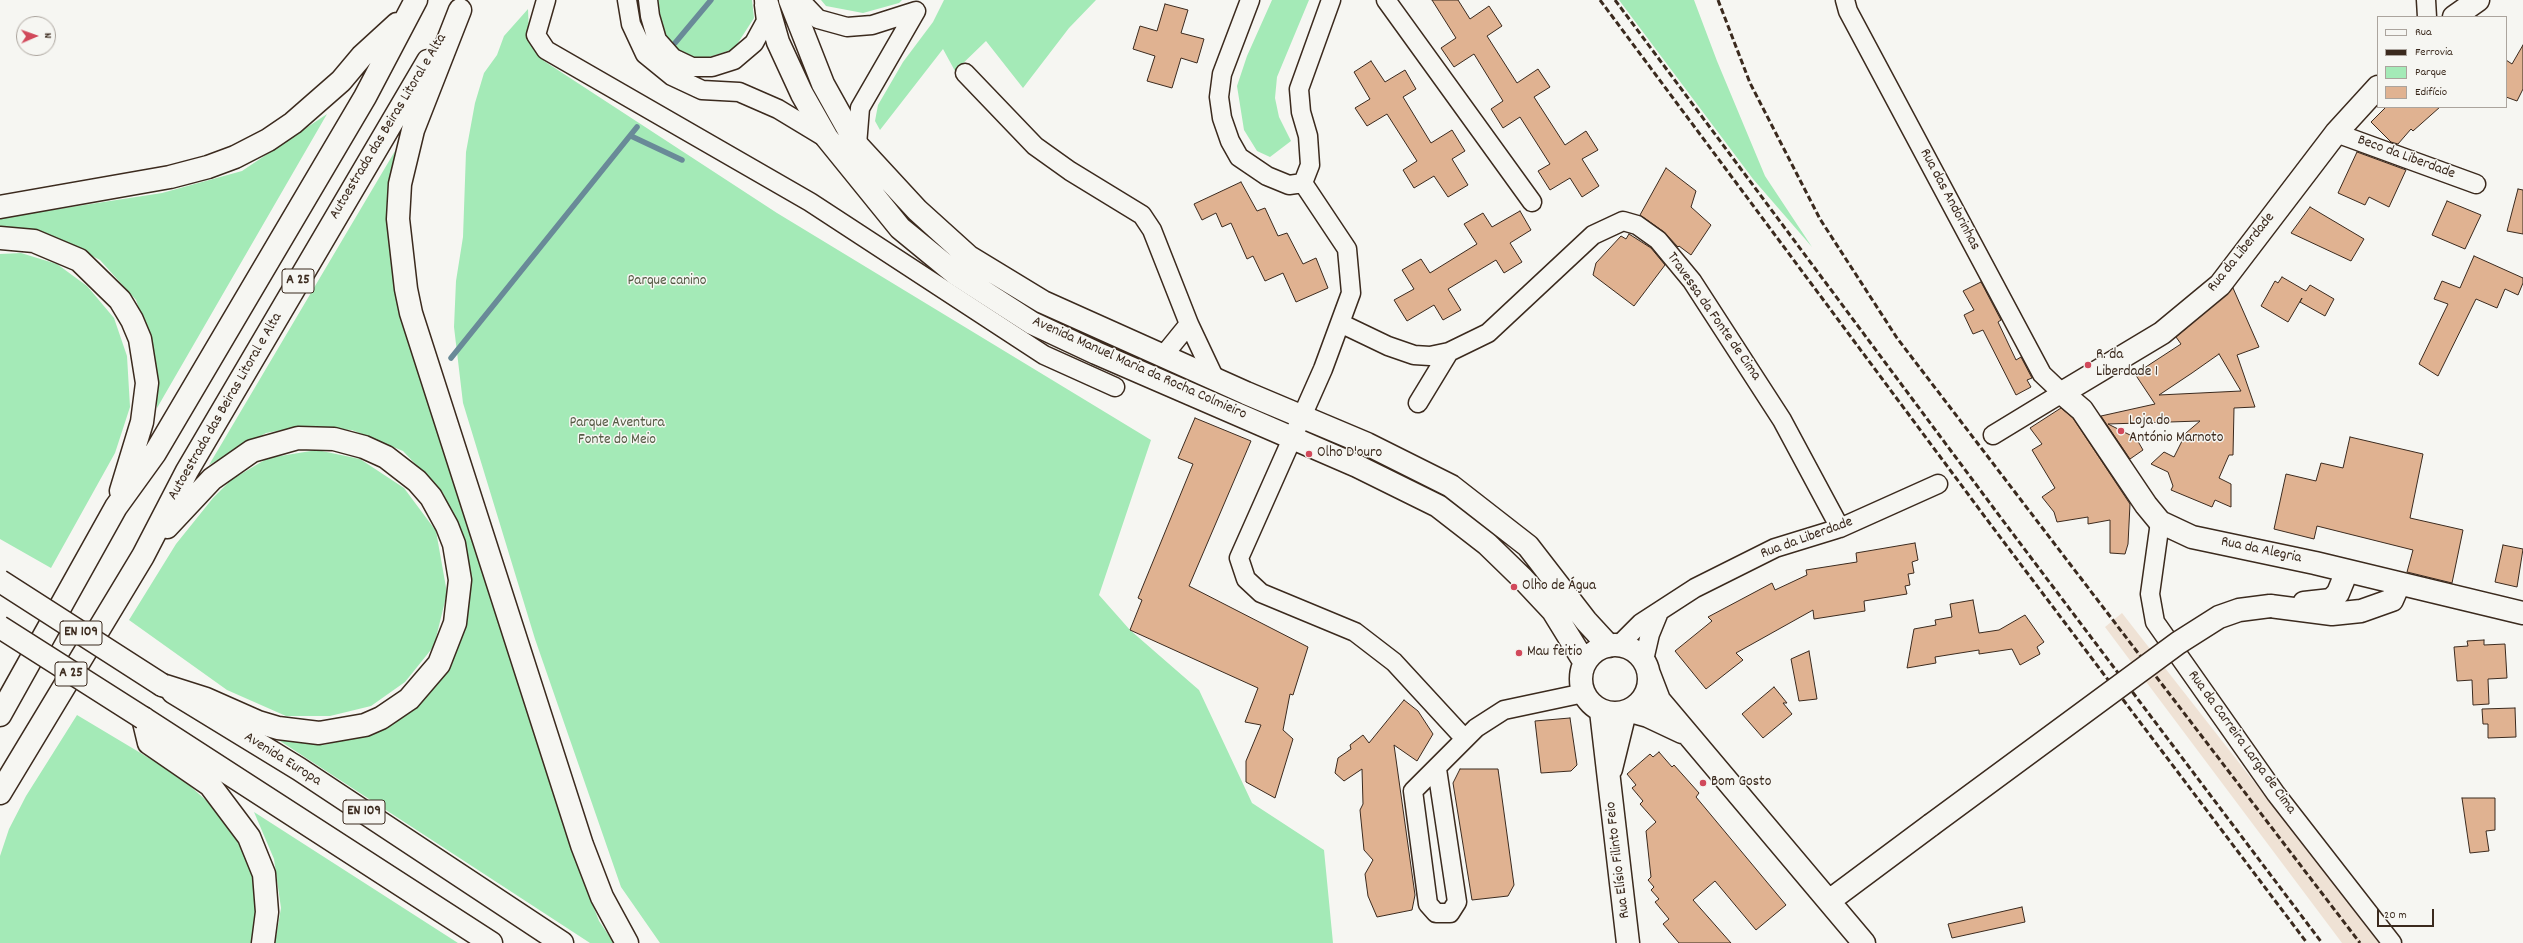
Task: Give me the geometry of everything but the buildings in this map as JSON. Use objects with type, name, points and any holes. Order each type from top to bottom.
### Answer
[{"type":"main road","name":"Avenida Manuel Maria da Rocha Colmieiro","points":[[765,0],[778,42],[802,94],[826,138],[900,228],[956,274],[1032,323],[1289,446],[1357,466],[1438,506],[1487,544],[1523,579],[1552,611],[1585,663]]},
{"type":"main road","name":"Avenida Manuel Maria da Rocha Colmieiro","points":[[790,0],[823,84],[857,145],[912,205],[969,257],[1043,302],[1162,356],[1214,377],[1301,417],[1392,456],[1451,486],[1528,546],[1586,622],[1614,645]]},
{"type":"main road","points":[[2455,16],[2478,0]]},
{"type":"main road","points":[[462,5],[416,123],[400,184],[398,219],[406,289],[414,320],[582,845],[602,897],[627,943]]},
{"type":"main road","name":"Autoestrada das Beiras Litoral e Alta","points":[[0,793],[143,556],[187,471],[462,5]]},
{"type":"main road","points":[[0,207],[170,177],[208,167],[247,151],[282,132],[298,119],[341,81],[362,56],[412,8]]},
{"type":"main road","name":"A 25","points":[[0,715],[116,506],[155,453],[365,97],[412,8]]},
{"type":"main road","name":"Rua da Liberdade","points":[[2062,393],[2162,333],[2220,285],[2336,133],[2377,88]]},
{"type":"main road","points":[[0,238],[34,241],[79,260],[120,300],[132,320],[140,339],[145,361],[145,406],[116,506]]},
{"type":"main road","name":"Rua da Alegria","points":[[2062,393],[2082,410],[2146,505],[2160,522],[2192,537],[2347,571],[2523,613]]},
{"type":"main road","points":[[143,556],[195,495],[232,464],[252,451],[273,444],[298,438],[317,437],[334,439],[364,447],[386,457],[417,481],[431,497],[447,526],[458,563],[460,580],[455,623],[439,664],[409,699],[386,715],[365,725],[320,733],[278,728],[258,722],[206,700],[162,685]]},
{"type":"main road","points":[[1829,901],[2178,643],[2219,617],[2239,610],[2331,600],[2338,593],[2347,571]]},
{"type":"main road","name":"Avenida Europa","points":[[0,581],[162,685],[299,770],[562,943]]},
{"type":"main road","points":[[2270,606],[2332,614],[2361,611],[2392,600],[2399,584]]},
{"type":"main road","name":"EN 109","points":[[0,627],[491,943]]},
{"type":"main road","points":[[1646,667],[1645,696],[1639,705],[1628,711],[1611,714],[1602,711],[1589,701],[1584,693],[1581,683],[1585,663],[1591,655],[1614,645],[1628,647],[1646,667],[1659,700],[1864,943]]},
{"type":"main road","name":"Rua Elísio Filinto Feio","points":[[1602,711],[1628,943]]},
{"type":"main road","points":[[1628,711],[1648,716],[1687,734]]},
{"type":"main road","name":"Rua Elísio Filinto Feio","points":[[1609,776],[1628,711]]},
{"type":"main road","points":[[143,718],[148,743],[210,785],[249,837],[258,856],[265,881],[267,912],[263,943]]},
{"type":"street","points":[[546,0],[536,35],[546,50],[810,202],[1044,355],[1115,387]]},
{"type":"street","points":[[626,0],[631,24],[645,54],[672,76],[702,90],[739,92],[784,112],[826,138]]},
{"type":"street","points":[[648,0],[650,16],[657,40],[673,58],[692,67],[712,67],[734,60],[754,43],[766,21],[765,0]]},
{"type":"street","points":[[800,0],[818,19],[847,27],[872,25],[919,6]]},
{"type":"street","points":[[1250,0],[1222,74],[1219,97],[1222,118],[1230,141],[1240,157],[1249,165],[1267,176],[1289,185],[1303,183]]},
{"type":"street","points":[[1303,183],[1310,165],[1308,136],[1301,112],[1299,89],[1331,0]]},
{"type":"street","points":[[1386,0],[1532,202]]},
{"type":"street","name":"Rua das Andorinhas","points":[[1846,0],[1848,11],[2042,374],[2062,393]]},
{"type":"street","points":[[2426,0],[2427,16]]},
{"type":"street","points":[[857,145],[860,108],[919,6]]},
{"type":"street","points":[[965,72],[1035,146],[1070,171],[1142,215],[1152,230],[1189,324],[1214,377]]},
{"type":"street","name":"Beco da Liberdade","points":[[2336,133],[2476,184]]},
{"type":"street","points":[[1303,183],[1347,249],[1351,293],[1340,324],[1289,446],[1239,558],[1246,579],[1261,593],[1355,632],[1394,662],[1466,739]]},
{"type":"street","name":"Travessa da Fonte de Cima","points":[[1340,324],[1388,346],[1414,354],[1430,356],[1449,352],[1488,333],[1593,235],[1623,221],[1637,225],[1658,240],[1692,281],[1782,420],[1840,528]]},
{"type":"street","points":[[1162,356],[1189,324]]},
{"type":"street","points":[[1418,403],[1449,352]]},
{"type":"street","name":"Rua da Liberdade","points":[[1993,435],[2062,393]]},
{"type":"street","name":"Rua da Liberdade","points":[[1614,645],[1641,623],[1695,588],[1775,548],[1840,528],[1938,484]]},
{"type":"street","name":"Rua da Carreira Larga de Cima","points":[[2160,522],[2150,594],[2155,622],[2276,794],[2392,943]]},
{"type":"street","points":[[1646,667],[1650,634],[1659,612]]},
{"type":"street","points":[[1437,769],[1457,902],[1450,913],[1436,913],[1428,904],[1413,791],[1437,769],[1476,728],[1504,710],[1584,693]]},
{"type":"shaded area","points":[[2122,613],[2379,943],[2342,943],[2105,627]]},
{"type":"green space","points":[[655,0],[752,0],[754,18],[734,49],[709,57],[688,58],[678,54],[663,32]]},
{"type":"green space","points":[[821,0],[902,0],[899,3],[863,13],[826,6]]},
{"type":"green space","points":[[944,0],[1096,0],[1069,28],[1023,88],[986,41],[955,71],[943,49],[880,130],[875,121],[878,105],[903,62],[933,22]]},
{"type":"green space","points":[[1272,0],[1309,0],[1277,77],[1275,98],[1279,117],[1291,141],[1270,157],[1257,151],[1244,130],[1237,86],[1247,56]]},
{"type":"green space","points":[[1619,0],[1694,0],[1717,61],[1765,176],[1812,247],[1753,179]]},
{"type":"green space","points":[[528,9],[529,34],[544,61],[777,213],[1151,440],[1099,595],[1130,630],[1199,690],[1252,803],[1324,850],[1333,943],[660,943],[621,887],[535,639],[463,403],[454,327],[456,281],[463,237],[466,152],[475,103],[484,73],[497,55],[504,36]]},
{"type":"green space","points":[[327,114],[157,408],[154,352],[136,300],[100,260],[56,237],[0,228],[0,218],[162,193],[242,171]]},
{"type":"green space","points":[[395,151],[387,219],[392,270],[400,314],[569,843],[599,921],[614,943],[590,943],[277,739],[324,745],[378,732],[425,699],[456,652],[470,589],[465,542],[443,493],[403,451],[352,430],[299,427],[266,433],[209,465]]},
{"type":"green space","points":[[21,253],[57,264],[87,286],[114,318],[127,356],[130,407],[115,453],[51,568],[0,539],[0,254]]},
{"type":"green space","points":[[317,450],[360,459],[404,488],[436,531],[447,593],[434,646],[405,682],[371,706],[330,716],[286,716],[227,690],[129,620],[176,544],[213,498],[231,480],[268,458]]},
{"type":"green space","points":[[77,715],[179,776],[209,803],[236,833],[255,880],[256,928],[251,943],[0,943],[0,856],[9,829],[26,796]]},
{"type":"green space","points":[[254,812],[458,943],[275,943],[281,908],[274,859]]},
{"type":"waterway","points":[[675,43],[711,0]]},
{"type":"waterway","points":[[451,358],[637,127]]},
{"type":"waterway","points":[[631,136],[682,160]]},
{"type":"railway","points":[[1600,0],[1991,525],[2307,943]]},
{"type":"railway","points":[[1615,0],[2001,518],[2322,943]]},
{"type":"railway","points":[[1718,0],[1750,83],[1820,219],[1897,338],[2360,943]]},
{"type":"place","name":"R. da Liberdade 1","points":[[2088,365]]},
{"type":"place","name":"Loja do António Marnoto","points":[[2121,431]]},
{"type":"place","name":"Olho D'ouro","points":[[1309,454]]},
{"type":"place","name":"Olho de Água","points":[[1514,587]]},
{"type":"place","name":"Mau feitio","points":[[1519,653]]},
{"type":"place","name":"Bom Gosto","points":[[1703,783]]},
{"type":"park label","name":"Parque canino","points":[[667,282]]},
{"type":"park label","name":"Parque Aventura Fonte do Meio","points":[[617,432]]}]
